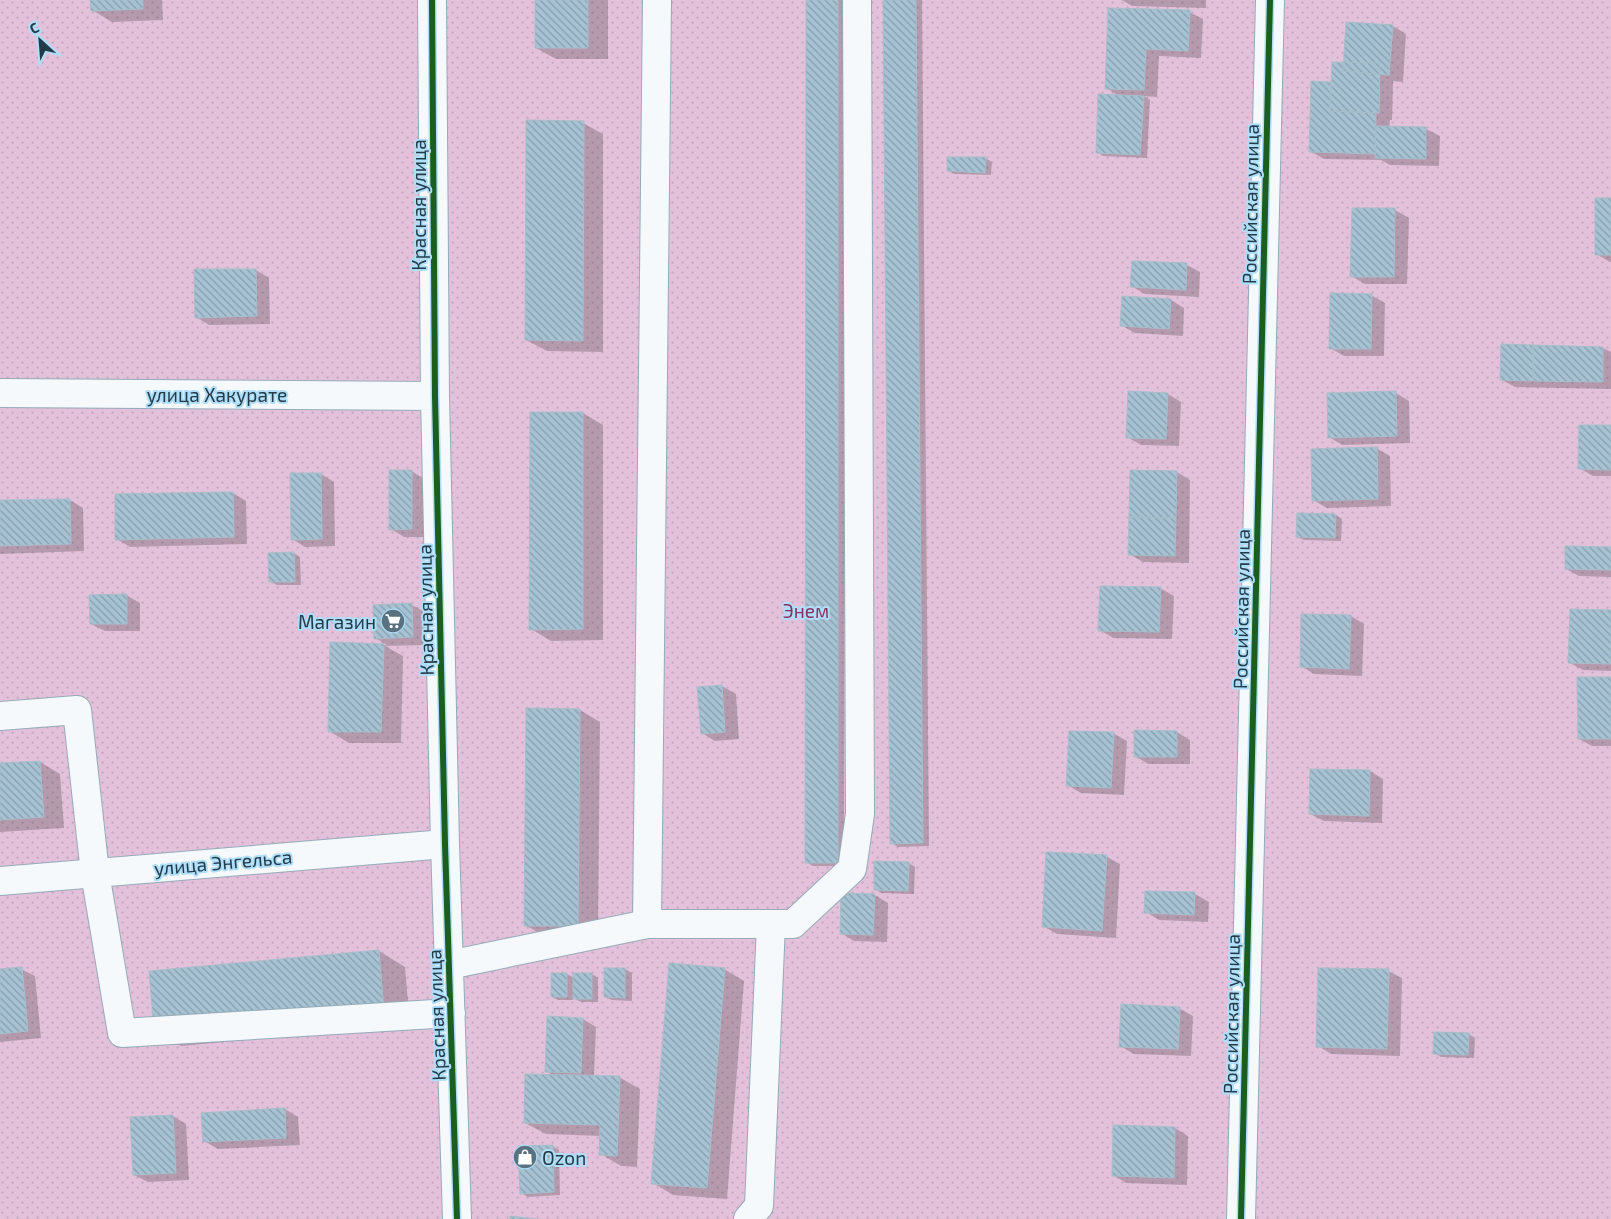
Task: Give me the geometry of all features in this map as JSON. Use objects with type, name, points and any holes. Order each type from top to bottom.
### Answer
[{"type":"street","name":"Красная улица","points":[[432,0],[435,396],[445,844],[457,1219]]},
{"type":"street","points":[[647,924],[657,0]]},
{"type":"street","points":[[449,965],[647,924],[793,924],[852,869],[860,814],[857,0]]},
{"type":"street","name":"Российская улица","points":[[1241,1219],[1270,0]]},
{"type":"street","name":"улица Хакурате","points":[[0,393],[435,396]]},
{"type":"street","points":[[0,716],[77,710],[95,873],[122,1033],[451,1013]]},
{"type":"street","name":"улица Энгельса","points":[[0,881],[445,844]]},
{"type":"street","points":[[748,1219],[759,1206],[771,924]]},
{"type":"green space","name":"Энем","points":[[0,0],[1611,0],[1611,1219],[0,1219]]},
{"type":"building","points":[[90,0],[143,0],[143,9],[91,11]]},
{"type":"building","points":[[535,0],[588,0],[588,48],[535,48]]},
{"type":"building","points":[[806,0],[838,0],[838,863],[805,863]]},
{"type":"building","points":[[883,0],[916,0],[923,843],[890,844]]},
{"type":"building","points":[[1108,8],[1190,10],[1188,51],[1146,49],[1144,90],[1105,89]]},
{"type":"building","points":[[1346,22],[1393,25],[1389,75],[1343,71]]},
{"type":"building","points":[[1332,62],[1380,63],[1379,113],[1330,111]]},
{"type":"building","points":[[1311,81],[1331,82],[1330,111],[1376,113],[1375,154],[1309,152]]},
{"type":"building","points":[[1098,94],[1144,96],[1140,155],[1096,153]]},
{"type":"building","points":[[526,120],[584,121],[583,341],[525,340]]},
{"type":"building","points":[[1376,126],[1426,127],[1426,159],[1375,158]]},
{"type":"building","points":[[947,157],[986,157],[985,173],[947,171]]},
{"type":"building","points":[[1595,198],[1611,198],[1611,255],[1595,255]]},
{"type":"building","points":[[1352,208],[1395,208],[1394,277],[1350,277]]},
{"type":"building","points":[[1132,261],[1187,263],[1186,290],[1130,287]]},
{"type":"building","points":[[194,269],[256,269],[257,316],[195,318]]},
{"type":"building","points":[[1330,293],[1372,294],[1371,349],[1329,349]]},
{"type":"building","points":[[1122,296],[1171,299],[1169,329],[1120,326]]},
{"type":"building","points":[[1501,344],[1533,345],[1533,381],[1500,380]]},
{"type":"building","points":[[1533,345],[1603,347],[1603,382],[1533,381]]},
{"type":"building","points":[[1128,391],[1168,393],[1166,439],[1126,438]]},
{"type":"building","points":[[1396,391],[1397,436],[1328,438],[1327,393]]},
{"type":"building","points":[[530,412],[583,412],[583,629],[529,630]]},
{"type":"building","points":[[1579,425],[1611,425],[1611,470],[1578,469]]},
{"type":"building","points":[[1377,447],[1378,499],[1312,501],[1311,449]]},
{"type":"building","points":[[389,470],[412,470],[412,529],[389,530]]},
{"type":"building","points":[[1130,470],[1177,471],[1176,518],[1129,517]]},
{"type":"building","points":[[290,473],[321,473],[322,539],[291,540]]},
{"type":"building","points":[[233,492],[234,537],[115,540],[115,494]]},
{"type":"building","points":[[70,499],[71,544],[0,546],[0,500]]},
{"type":"building","points":[[1297,513],[1336,514],[1335,538],[1296,537]]},
{"type":"building","points":[[1129,517],[1176,518],[1175,556],[1128,555]]},
{"type":"building","points":[[1565,546],[1611,547],[1611,570],[1565,569]]},
{"type":"building","points":[[294,552],[295,582],[269,582],[268,553]]},
{"type":"building","points":[[1100,586],[1161,587],[1159,632],[1098,631]]},
{"type":"building","points":[[127,594],[127,624],[90,624],[89,595]]},
{"type":"building","name":"Магазин","points":[[412,603],[413,637],[374,639],[373,605]]},
{"type":"building","points":[[1570,609],[1611,610],[1611,664],[1568,663]]},
{"type":"building","points":[[1301,614],[1351,615],[1349,669],[1300,667]]},
{"type":"building","points":[[330,642],[384,644],[381,732],[328,732]]},
{"type":"building","points":[[1577,677],[1611,677],[1611,739],[1578,739]]},
{"type":"building","points":[[722,685],[725,732],[701,734],[697,687]]},
{"type":"building","points":[[526,708],[580,709],[578,926],[524,926]]},
{"type":"building","points":[[1134,730],[1177,731],[1177,757],[1134,757]]},
{"type":"building","points":[[1069,731],[1114,732],[1111,788],[1066,786]]},
{"type":"building","points":[[40,761],[44,817],[0,820],[0,763]]},
{"type":"building","points":[[1310,769],[1370,770],[1369,816],[1309,814]]},
{"type":"building","points":[[1046,852],[1107,855],[1102,931],[1042,927]]},
{"type":"building","points":[[874,861],[909,862],[908,891],[874,890]]},
{"type":"building","points":[[1145,891],[1195,892],[1194,915],[1144,913]]},
{"type":"building","points":[[841,893],[875,894],[873,935],[840,934]]},
{"type":"building","points":[[379,950],[384,1011],[154,1031],[149,971]]},
{"type":"building","points":[[669,963],[725,968],[707,1188],[651,1184]]},
{"type":"building","points":[[22,967],[28,1031],[0,1034],[0,969]]},
{"type":"building","points":[[604,968],[625,968],[625,998],[604,997]]},
{"type":"building","points":[[1318,968],[1389,969],[1387,1049],[1316,1047]]},
{"type":"building","points":[[551,973],[567,973],[567,997],[551,997]]},
{"type":"building","points":[[573,973],[592,973],[592,999],[573,999]]},
{"type":"building","points":[[1121,1004],[1180,1007],[1178,1049],[1119,1047]]},
{"type":"building","points":[[547,1016],[583,1018],[581,1073],[545,1072]]},
{"type":"building","points":[[1434,1032],[1469,1033],[1468,1055],[1433,1054]]},
{"type":"building","points":[[525,1074],[620,1076],[617,1156],[599,1155],[600,1125],[524,1123]]},
{"type":"building","points":[[285,1108],[286,1138],[203,1142],[201,1113]]},
{"type":"building","points":[[173,1115],[176,1173],[133,1175],[130,1117]]},
{"type":"building","points":[[1113,1125],[1175,1127],[1174,1178],[1112,1176]]},
{"type":"building","points":[[553,1145],[554,1192],[520,1194],[518,1146]]},
{"type":"building","points":[[510,1216],[536,1219],[510,1219]]},
{"type":"cycle path","points":[[432,0],[435,396],[445,844],[457,1219]]},
{"type":"cycle path","points":[[1241,1219],[1270,0]]},
{"type":"place","name":"Магазин","points":[[393,621]]},
{"type":"place","name":"Ozon","points":[[525,1157]]}]
